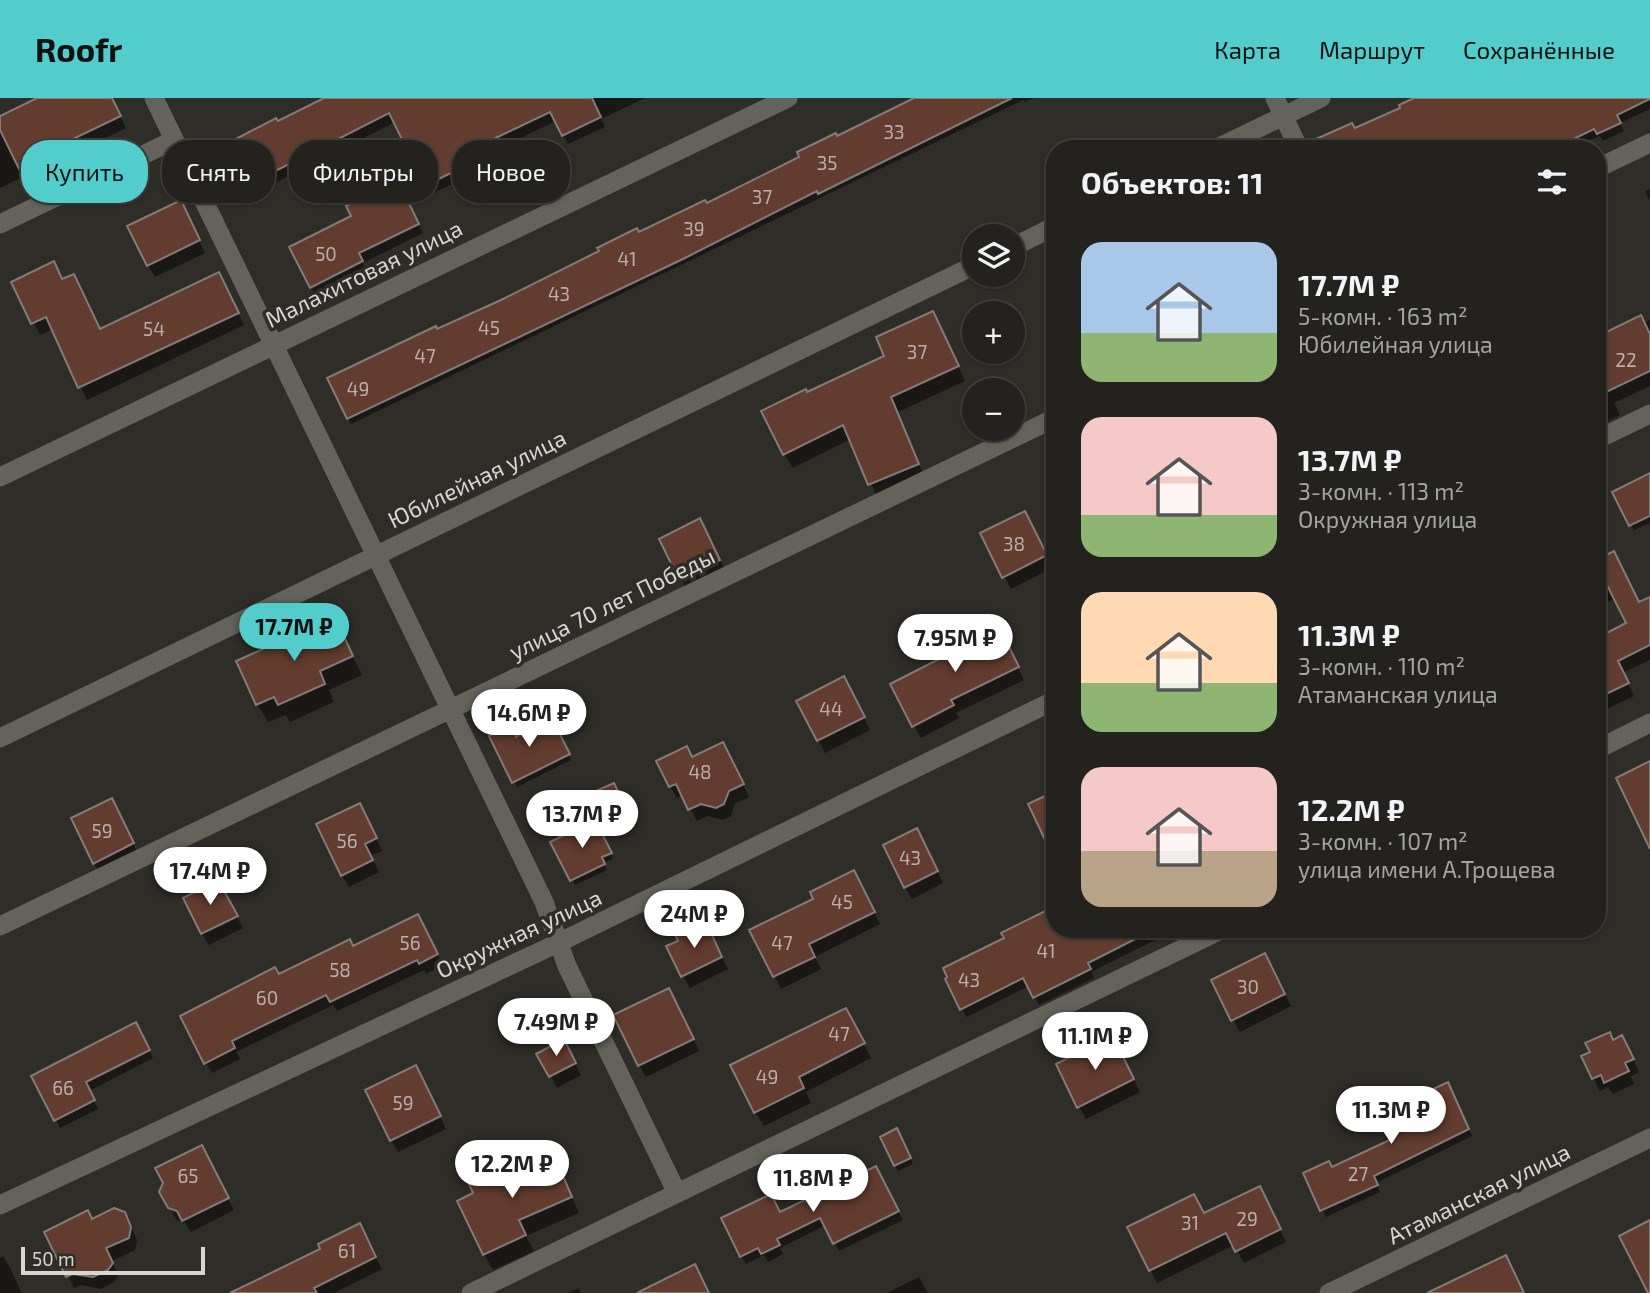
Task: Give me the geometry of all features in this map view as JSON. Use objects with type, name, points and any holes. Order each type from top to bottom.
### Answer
[{"type":"street","points":[[154,98],[174,140]]},
{"type":"street","name":"Малахитовая улица","points":[[0,477],[788,98]]},
{"type":"street","points":[[1230,140],[1279,107],[1321,98]]},
{"type":"street","points":[[1279,107],[1295,140]]},
{"type":"street","points":[[1606,164],[1650,143]]},
{"type":"street","points":[[0,224],[162,146]]},
{"type":"street","points":[[205,203],[544,902],[567,966],[677,1193]]},
{"type":"street","points":[[1025,241],[1046,230]]},
{"type":"street","name":"Юбилейная улица","points":[[0,738],[962,271]]},
{"type":"street","points":[[1606,435],[1650,414]]},
{"type":"street","name":"улица 70 лет Победы","points":[[0,926],[1046,422]]},
{"type":"street","name":"Окружная улица","points":[[0,1205],[558,943],[1046,705]]},
{"type":"street","points":[[1606,745],[1650,723]]},
{"type":"street","points":[[471,1293],[1204,938]]},
{"type":"street","name":"Атаманская улица","points":[[1329,1293],[1650,1138]]},
{"type":"building","points":[[37,98],[112,98],[121,116],[71,140],[21,140],[19,169],[0,130],[0,116]]},
{"type":"building","points":[[324,98],[592,98],[601,117],[562,136],[550,112],[491,140],[452,140],[452,172],[438,180],[438,140],[402,140],[389,113],[336,140],[289,140],[289,164],[275,171],[275,140],[234,140],[276,118],[278,121]]},
{"type":"building","points":[[914,98],[1012,98],[818,194],[817,191],[683,259],[347,419],[327,378],[436,326],[437,329],[501,300],[599,251],[597,248],[637,228],[639,232],[705,200],[707,203],[799,157],[797,152],[836,133],[837,136]]},
{"type":"building","points":[[1414,98],[1650,98],[1617,115],[1621,123],[1597,134],[1594,129],[1571,140],[1314,140],[1352,123],[1355,128],[1400,108],[1399,105]]},
{"type":"building","points":[[175,203],[182,203],[200,240],[147,266],[127,226]]},
{"type":"building","points":[[352,203],[409,203],[419,224],[359,253],[363,261],[310,288],[289,247],[351,216],[346,206]]},
{"type":"building","points":[[54,261],[62,279],[74,274],[100,329],[219,272],[239,313],[78,388],[46,317],[31,324],[11,282]]},
{"type":"building","points":[[933,311],[959,366],[891,397],[919,464],[868,485],[843,425],[783,455],[761,411],[884,356],[876,337]]},
{"type":"building","points":[[1641,315],[1650,334],[1650,371],[1606,392],[1606,332]]},
{"type":"building","points":[[1650,473],[1650,516],[1629,526],[1612,492]]},
{"type":"building","points":[[1025,511],[1046,556],[1002,578],[980,533]]},
{"type":"building","points":[[700,518],[720,560],[679,580],[659,539]]},
{"type":"building","points":[[1614,551],[1639,602],[1650,597],[1650,645],[1618,661],[1629,683],[1606,694],[1606,633],[1626,623],[1608,587],[1606,588],[1606,555]]},
{"type":"building","points":[[335,617],[353,656],[320,671],[325,684],[278,705],[274,697],[256,705],[236,661]]},
{"type":"building","points":[[997,622],[1019,667],[951,700],[954,705],[912,727],[890,684],[957,650],[954,643]]},
{"type":"building","points":[[844,676],[865,717],[817,741],[796,701]]},
{"type":"building","points":[[552,719],[570,754],[512,783],[489,736],[510,725],[516,737]]},
{"type":"building","points":[[723,742],[744,784],[729,791],[724,804],[716,808],[701,804],[688,810],[676,784],[669,787],[656,761],[687,746],[692,757]]},
{"type":"building","points":[[1650,761],[1650,849],[1616,778]]},
{"type":"building","points":[[614,783],[628,812],[609,821],[596,791]]},
{"type":"building","points":[[1046,795],[1046,842],[1028,804]]},
{"type":"building","points":[[112,798],[134,843],[93,864],[71,818]]},
{"type":"building","points":[[360,803],[377,838],[365,844],[373,860],[341,876],[316,824]]},
{"type":"building","points":[[595,820],[612,853],[602,857],[605,864],[570,881],[550,842]]},
{"type":"building","points":[[917,828],[938,871],[904,888],[883,845]]},
{"type":"building","points":[[854,870],[875,912],[809,944],[815,957],[773,977],[749,930],[813,899],[810,892]]},
{"type":"building","points":[[218,880],[238,916],[201,934],[183,898]]},
{"type":"building","points":[[1046,910],[1046,938],[1137,938],[1088,963],[1091,969],[1033,998],[1023,978],[960,1010],[945,979],[947,977],[943,968],[1004,938],[1001,933]]},
{"type":"building","points":[[418,914],[438,954],[419,964],[417,960],[330,1002],[326,995],[232,1041],[235,1048],[204,1064],[180,1016],[275,967],[279,974],[350,939],[353,946]]},
{"type":"building","points":[[691,926],[694,932],[708,926],[722,957],[681,977],[666,946],[678,941],[675,934]]},
{"type":"building","points":[[1265,953],[1285,994],[1231,1021],[1211,980]]},
{"type":"building","points":[[669,988],[694,1039],[638,1066],[613,1015]]},
{"type":"building","points":[[846,1008],[865,1043],[799,1077],[804,1088],[754,1113],[730,1065]]},
{"type":"building","points":[[136,1022],[150,1050],[86,1082],[95,1100],[54,1121],[31,1076]]},
{"type":"building","points":[[1610,1032],[1613,1040],[1622,1035],[1634,1059],[1625,1063],[1629,1071],[1604,1083],[1601,1075],[1592,1079],[1581,1056],[1590,1052],[1585,1043]]},
{"type":"building","points":[[1113,1036],[1134,1079],[1077,1108],[1056,1064]]},
{"type":"building","points":[[564,1039],[576,1063],[549,1077],[536,1054]]},
{"type":"building","points":[[416,1065],[441,1116],[390,1141],[365,1090]]},
{"type":"building","points":[[1448,1082],[1469,1129],[1374,1176],[1378,1185],[1320,1211],[1303,1173],[1329,1161],[1332,1167],[1394,1138],[1382,1113]]},
{"type":"building","points":[[897,1128],[911,1158],[894,1166],[880,1137]]},
{"type":"building","points":[[202,1145],[229,1198],[182,1221],[177,1211],[168,1208],[159,1192],[163,1183],[155,1168]]},
{"type":"building","points":[[552,1150],[572,1197],[519,1220],[526,1235],[483,1255],[457,1201],[473,1193],[469,1184]]},
{"type":"building","points":[[876,1166],[899,1211],[833,1244],[820,1218],[777,1239],[780,1245],[761,1254],[758,1248],[740,1257],[721,1218],[771,1194],[780,1212]]},
{"type":"building","points":[[1260,1186],[1281,1229],[1235,1252],[1226,1233],[1149,1271],[1127,1227],[1194,1194],[1204,1213]]},
{"type":"building","points":[[114,1208],[125,1212],[131,1227],[129,1238],[106,1248],[113,1263],[108,1270],[93,1277],[73,1274],[66,1277],[44,1232],[88,1210],[92,1219]]},
{"type":"building","points":[[1650,1220],[1650,1293],[1648,1293],[1619,1236]]},
{"type":"building","points":[[360,1223],[376,1257],[314,1288],[317,1293],[230,1293],[320,1249],[318,1244]]},
{"type":"building","points":[[1506,1255],[1524,1293],[1427,1293]]},
{"type":"building","points":[[695,1264],[709,1293],[637,1293]]}]
